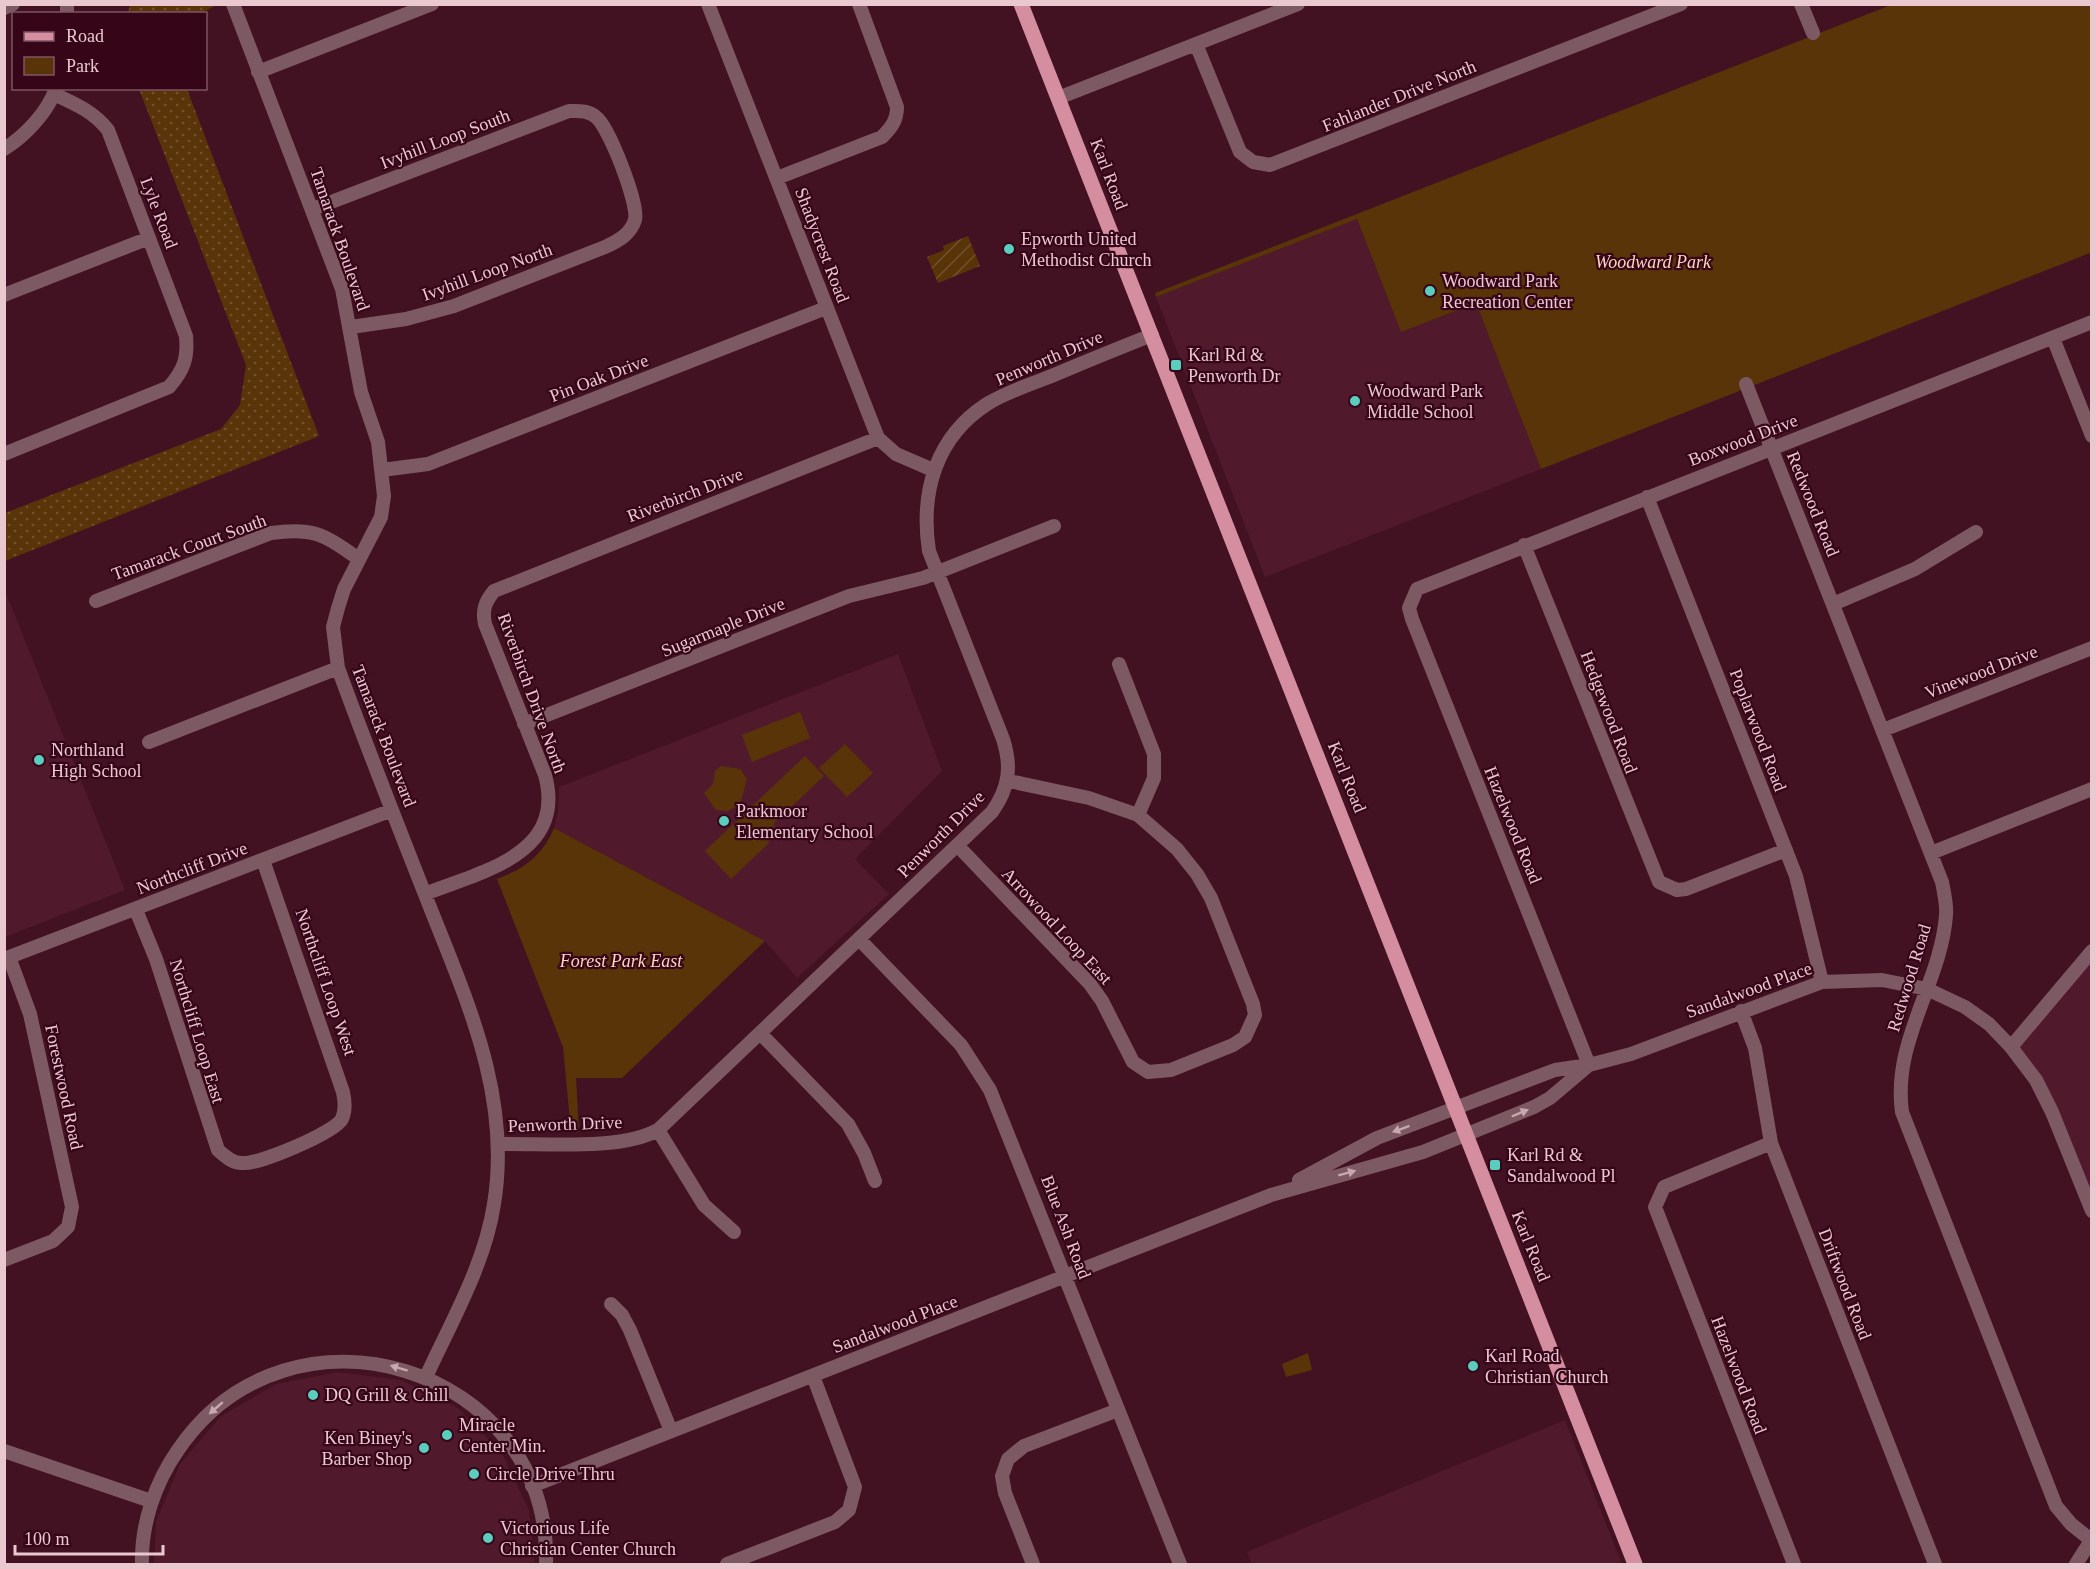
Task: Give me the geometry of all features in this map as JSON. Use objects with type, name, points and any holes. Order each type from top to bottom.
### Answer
[{"type":"main road","name":"Karl Road","points":[[1021,4],[1635,1564]]},
{"type":"street","points":[[4,8],[13,4]]},
{"type":"street","name":"Tamarack Boulevard","points":[[233,4],[342,289],[351,327],[361,392],[378,442],[384,496],[381,517],[344,589],[333,627],[338,668],[481,1039],[497,1118],[498,1144],[494,1206],[468,1286],[426,1377]]},
{"type":"street","points":[[258,72],[432,4]]},
{"type":"street","name":"Shadycrest Road","points":[[708,4],[878,438]]},
{"type":"street","points":[[777,178],[882,137],[892,127],[897,116],[897,107],[859,4]]},
{"type":"street","points":[[1058,98],[1298,4]]},
{"type":"street","name":"Fahlander Drive North","points":[[1196,44],[1240,152],[1253,162],[1270,165],[1650,10],[1681,4]]},
{"type":"street","points":[[1801,4],[1813,33]]},
{"type":"street","points":[[4,149],[24,134],[55,91]]},
{"type":"street","name":"Lyle Road","points":[[4,454],[152,396],[169,387],[182,373],[188,355],[186,336],[108,130],[98,118],[55,91]]},
{"type":"street","name":"Ivyhill Loop South","points":[[313,209],[569,111],[592,114],[606,131],[634,201],[635,219],[630,232]]},
{"type":"street","name":"Ivyhill Loop North","points":[[351,327],[406,319],[454,306],[605,247],[630,232]]},
{"type":"street","points":[[4,295],[149,238]]},
{"type":"street","name":"Pin Oak Drive","points":[[382,471],[428,464],[826,308]]},
{"type":"street","name":"Boxwood Drive","points":[[1412,597],[1417,589],[1426,583],[2091,322]]},
{"type":"street","name":"Penworth Drive","points":[[498,1144],[615,1142],[645,1137],[658,1130],[992,812],[1009,781],[1008,759],[1003,739],[929,550],[925,525],[926,498],[933,470],[948,441],[959,427],[989,403],[1152,335]]},
{"type":"street","points":[[2053,338],[2091,436]]},
{"type":"street","name":"Redwood Road","points":[[1746,384],[1942,882],[1947,912],[1943,941],[1904,1053],[1899,1091],[1902,1112],[2056,1506],[2071,1524],[2091,1540]]},
{"type":"street","points":[[878,438],[896,454],[933,470]]},
{"type":"street","name":"Riverbirch Drive","points":[[504,585],[878,438]]},
{"type":"street","name":"Poplarwood Road","points":[[1647,497],[1806,908],[1822,982]]},
{"type":"street","name":"Sugarmaple Drive","points":[[524,724],[849,596],[937,573],[1054,526]]},
{"type":"street","name":"Tamarack Court South","points":[[96,601],[271,533],[301,529],[329,538],[359,559]]},
{"type":"street","points":[[1833,604],[1915,569],[1976,532]]},
{"type":"street","name":"Hedgewood Road","points":[[1524,545],[1659,882],[1668,888],[1686,889],[1785,850]]},
{"type":"street","name":"Riverbirch Drive North","points":[[425,894],[509,861],[528,848],[542,829],[549,806],[549,791],[483,612],[486,601],[494,591],[504,585]]},
{"type":"street","name":"Hazelwood Road","points":[[1412,597],[1409,608],[1412,619],[1588,1065]]},
{"type":"street","name":"Vinewood Drive","points":[[1883,730],[2091,648]]},
{"type":"street","points":[[1009,781],[1089,798],[1138,815],[1153,785],[1154,754],[1119,664]]},
{"type":"street","points":[[149,742],[338,668]]},
{"type":"street","points":[[1931,853],[2091,789]]},
{"type":"street","name":"Northcliff Drive","points":[[7,958],[392,810]]},
{"type":"street","name":"Arrowood Loop East","points":[[957,845],[1090,984],[1111,1017],[1127,1053],[1140,1068],[1158,1073],[1233,1045],[1245,1037],[1252,1025],[1253,1004],[1211,898],[1197,874],[1177,849],[1138,815]]},
{"type":"street","name":"Northcliff Loop West","points":[[228,1159],[242,1163],[255,1161],[328,1132],[342,1118],[345,1105],[343,1092],[263,860]]},
{"type":"street","name":"Northcliff Loop East","points":[[136,910],[156,958],[212,1138],[218,1150],[228,1159]]},
{"type":"street","name":"Blue Ash Road","points":[[859,939],[960,1045],[979,1070],[1001,1112],[1180,1564]]},
{"type":"street","points":[[2011,1047],[2091,951]]},
{"type":"street","name":"Forestwood Road","points":[[4,1260],[53,1241],[68,1227],[72,1207],[25,997],[7,958]]},
{"type":"street","name":"Sandalwood Place","points":[[1271,1195],[1377,1138],[1555,1070],[1588,1065],[1631,1054],[1822,982],[1881,980],[1927,989],[1965,1007],[1989,1024],[2011,1047],[2036,1080],[2052,1112],[2091,1211]]},
{"type":"street","name":"Driftwood Road","points":[[1741,1011],[1755,1048],[1771,1143],[1935,1564]]},
{"type":"street","points":[[761,1034],[848,1124],[864,1153],[875,1181]]},
{"type":"street","name":"Sandalwood Place","points":[[532,1486],[1271,1195],[1399,1160],[1465,1135],[1534,1107],[1550,1098],[1588,1065]]},
{"type":"street","points":[[658,1130],[704,1205],[734,1232]]},
{"type":"street","name":"Hazelwood Road","points":[[1771,1143],[1664,1187],[1657,1198],[1657,1215],[1794,1564]]},
{"type":"street","points":[[610,1304],[622,1316],[630,1330],[671,1431]]},
{"type":"street","points":[[142,1564],[145,1528],[151,1501],[167,1466],[189,1433],[230,1396],[268,1375],[321,1362],[357,1360],[393,1366],[426,1377],[460,1396],[492,1424],[514,1452],[532,1486],[542,1518],[546,1564]]},
{"type":"street","points":[[727,1564],[835,1522],[849,1510],[853,1503],[854,1479],[813,1376]]},
{"type":"street","points":[[1033,1564],[1005,1493],[1002,1476],[1008,1459],[1024,1446],[1118,1410]]},
{"type":"street","points":[[4,1451],[151,1501]]},
{"type":"street","points":[[2076,1564],[2091,1540]]},
{"type":"shaded area","name":"Woodward Park Middle School","points":[[1357,219],[1401,332],[1476,303],[1541,469],[1265,577],[1156,297]]},
{"type":"shaded area","name":"Northland High School","points":[[4,588],[125,890],[5,937],[4,937]]},
{"type":"shaded area","name":"Parkmoor Elementary School","points":[[898,654],[942,771],[855,859],[889,894],[797,978],[765,941],[554,828],[558,813],[559,787]]},
{"type":"shaded area","points":[[2091,948],[2091,1209],[2049,1103],[2012,1048]]},
{"type":"shaded area","points":[[338,1372],[401,1380],[458,1408],[502,1453],[529,1510],[535,1564],[154,1564],[156,1522],[180,1464],[221,1416],[276,1384]]},
{"type":"shaded area","points":[[1565,1420],[1622,1564],[1252,1564],[1247,1552]]},
{"type":"green space","points":[[218,4],[204,12],[128,12],[130,5]]},
{"type":"green space","name":"Woodward Park","points":[[1891,5],[2091,5],[2091,256],[2090,253],[1541,469],[1476,303],[1401,332],[1357,219],[1156,297],[1155,293]]},
{"type":"green space","points":[[139,90],[187,90],[319,436],[5,561],[5,513],[221,429],[240,405],[246,365]]},
{"type":"green space","points":[[968,236],[980,266],[938,283],[927,257],[944,250],[943,246]]},
{"type":"green space","points":[[800,712],[810,738],[752,762],[742,735]]},
{"type":"green space","points":[[845,744],[873,773],[847,797],[819,768]]},
{"type":"green space","points":[[805,756],[824,776],[774,823],[775,833],[767,845],[731,879],[705,851]]},
{"type":"green space","points":[[721,766],[740,769],[747,779],[740,804],[728,811],[716,810],[704,793],[713,784],[715,771]]},
{"type":"green space","name":"Forest Park East","points":[[554,828],[765,941],[622,1078],[576,1078],[579,1132],[571,1132],[563,1047],[497,879],[516,871],[532,860],[550,838]]},
{"type":"green space","points":[[1308,1353],[1312,1370],[1286,1377],[1282,1364]]},
{"type":"place","name":"Epworth United Methodist Church","points":[[1009,249]]},
{"type":"place","name":"Woodward Park Recreation Center","points":[[1430,291]]},
{"type":"place","name":"Karl Rd & Penworth Dr","points":[[1176,365]]},
{"type":"place","name":"Woodward Park Middle School","points":[[1355,401]]},
{"type":"place","name":"Northland High School","points":[[39,760]]},
{"type":"place","name":"Parkmoor Elementary School","points":[[724,821]]},
{"type":"place","name":"Karl Rd & Sandalwood Pl","points":[[1495,1165]]},
{"type":"place","name":"Karl Road Christian Church","points":[[1473,1366]]},
{"type":"place","name":"DQ Grill & Chill","points":[[313,1395]]},
{"type":"place","name":"Miracle Center Min.","points":[[447,1435]]},
{"type":"place","name":"Ken Biney's Barber Shop","points":[[424,1448]]},
{"type":"place","name":"Circle Drive Thru","points":[[474,1474]]},
{"type":"place","name":"Victorious Life Christian Center Church","points":[[488,1538]]}]
